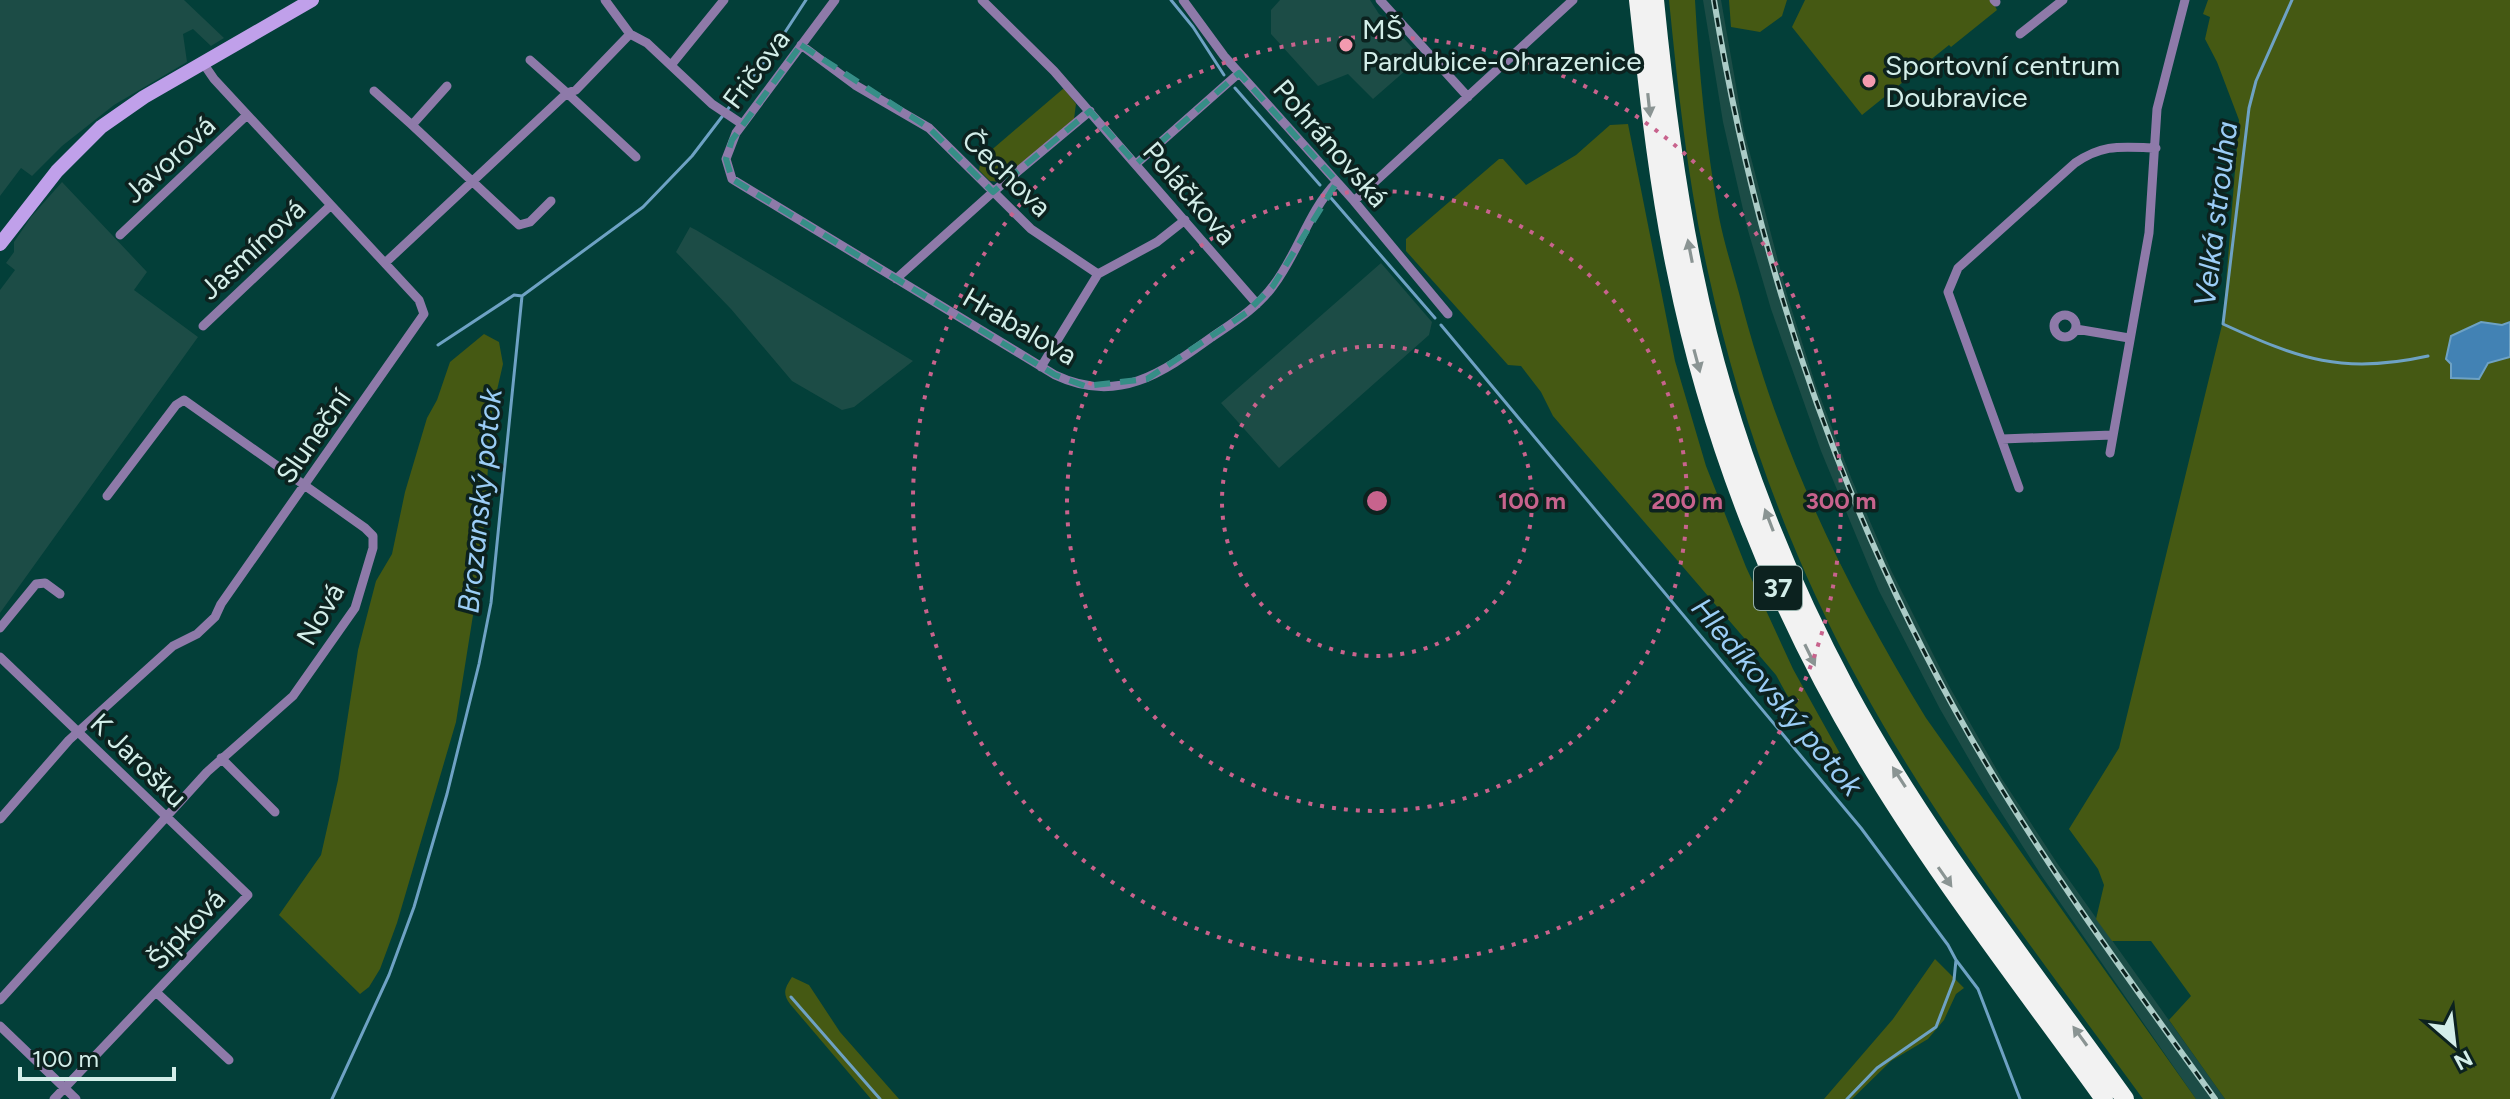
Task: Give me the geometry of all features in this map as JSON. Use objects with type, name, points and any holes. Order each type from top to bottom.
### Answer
[{"type":"highway","name":"37","points":[[1638,0],[1654,149],[1688,327],[1729,464],[1780,593],[1863,753],[1908,824],[2104,1099]]},
{"type":"highway","name":"37","points":[[1655,0],[1671,143],[1694,274],[1723,389],[1778,545],[1848,692],[1891,764],[1955,861],[2125,1099]]},
{"type":"street","points":[[0,244],[64,162],[101,127],[144,97],[312,0]]},
{"type":"street","points":[[605,0],[630,34],[647,43],[712,104],[742,124]]},
{"type":"street","points":[[672,64],[724,0]]},
{"type":"street","name":"Fričova","points":[[728,170],[729,147],[742,124],[835,0]]},
{"type":"street","name":"Poláčkova","points":[[982,0],[1046,61],[1257,304]]},
{"type":"street","name":"Pohránovská","points":[[1183,0],[1239,73],[1354,201],[1448,314]]},
{"type":"street","points":[[1354,201],[1573,0]]},
{"type":"street","points":[[2020,34],[2063,0]]},
{"type":"street","points":[[2110,453],[2149,233],[2157,109],[2185,0]]},
{"type":"street","points":[[1387,2],[1468,97]]},
{"type":"street","points":[[385,263],[567,93],[579,87],[630,34]]},
{"type":"street","name":"Čechova","points":[[801,45],[862,90],[929,128],[1031,229],[1098,274]]},
{"type":"street","points":[[530,60],[636,157]]},
{"type":"street","name":"Sluneční","points":[[0,819],[78,732],[173,646],[193,636],[212,620],[424,314],[419,300],[212,78],[203,63]]},
{"type":"street","points":[[1136,164],[1239,73]]},
{"type":"street","points":[[412,125],[447,86]]},
{"type":"street","points":[[374,91],[516,223],[523,226],[530,222],[551,201]]},
{"type":"street","points":[[896,279],[1090,111]]},
{"type":"street","name":"Javorová","points":[[120,235],[247,115]]},
{"type":"street","points":[[2019,488],[1948,292],[1958,268],[2075,163],[2091,152],[2111,147],[2156,148]]},
{"type":"street","name":"Hrabalova","points":[[728,170],[737,184],[1041,367],[1065,380],[1085,386],[1111,387],[1136,383],[1176,363],[1257,304],[1280,276],[1321,202],[1337,182]]},
{"type":"street","name":"Jasmínová","points":[[203,326],[331,205]]},
{"type":"street","points":[[1041,367],[1098,274],[1157,242],[1185,220]]},
{"type":"street","points":[[2076,329],[2129,338]]},
{"type":"street","points":[[107,496],[176,405],[184,400],[306,484]]},
{"type":"street","points":[[2002,439],[2112,435]]},
{"type":"street","name":"Nová","points":[[0,1000],[221,758],[293,696],[348,620],[358,600],[373,548],[373,536],[306,484]]},
{"type":"street","points":[[0,628],[36,584],[45,583],[60,594]]},
{"type":"street","name":"K Jarošku","points":[[0,657],[248,895]]},
{"type":"street","points":[[221,758],[275,812]]},
{"type":"street","name":"Šípková","points":[[54,1099],[248,895]]},
{"type":"street","name":"Šípková","points":[[156,992],[229,1060]]},
{"type":"street","points":[[0,1026],[76,1099]]},
{"type":"highlighted area","points":[[801,45],[929,128],[993,192],[1090,111],[1136,164],[1239,73],[1337,182],[1273,286],[1246,313],[1147,379],[1085,386],[1055,375],[732,179],[726,159],[732,140]]},
{"type":"shaded area","points":[[0,0],[184,0],[224,38],[211,46],[193,29],[183,34],[187,62],[114,105],[62,146],[32,176],[21,168],[0,196]]},
{"type":"shaded area","name":"MŠ Pardubice-Ohrazenice","points":[[1280,0],[1370,0],[1379,14],[1421,57],[1373,99],[1348,74],[1318,86],[1271,34],[1271,10]]},
{"type":"shaded area","points":[[1703,0],[1721,0],[1744,131],[1787,295],[1816,386],[1891,570],[1949,686],[2002,779],[2057,863],[2225,1099],[2196,1099],[2041,875],[1940,709],[1879,591],[1821,451],[1771,309],[1747,227],[1723,122]]},
{"type":"shaded area","points":[[62,182],[147,272],[134,290],[198,337],[0,613],[0,290],[15,270],[6,263],[14,252],[14,242]]},
{"type":"shaded area","points":[[690,227],[913,361],[854,407],[842,410],[792,381],[731,309],[676,252]]},
{"type":"shaded area","points":[[1381,263],[1432,322],[1429,335],[1279,468],[1221,403]]},
{"type":"green space","points":[[1669,0],[1695,0],[1707,136],[1726,245],[1773,406],[1840,564],[1926,718],[2196,1099],[2143,1099],[2031,947],[1924,792],[1860,684],[1811,586],[1751,432],[1721,326],[1689,171]]},
{"type":"green space","points":[[1729,0],[1787,0],[1782,16],[1760,32],[1731,27]]},
{"type":"green space","name":"Sportovní centrum Doubravice","points":[[1805,0],[1992,0],[1997,10],[1862,115],[1792,27]]},
{"type":"green space","points":[[2208,0],[2510,0],[2510,322],[2502,325],[2481,322],[2451,336],[2487,363],[2510,357],[2510,1099],[2225,1099],[2169,1020],[2191,996],[2151,941],[2112,941],[2096,919],[2104,885],[2098,869],[2069,829],[2119,748],[2223,321],[2239,120],[2205,39],[2210,17],[2203,14]]},
{"type":"green space","points":[[1064,88],[1076,104],[1074,119],[1000,182],[990,181],[979,170],[981,159]]},
{"type":"green space","points":[[1628,124],[1675,361],[1706,466],[1746,567],[1793,669],[1843,759],[1842,766],[1787,695],[1776,675],[1553,416],[1541,392],[1521,366],[1508,365],[1406,251],[1406,239],[1499,159],[1503,159],[1526,185],[1576,155],[1610,125]]},
{"type":"green space","points":[[484,334],[499,342],[503,364],[492,412],[481,565],[456,722],[397,923],[380,969],[369,987],[360,994],[279,915],[321,855],[338,780],[358,650],[376,581],[392,554],[405,492],[427,418],[437,400],[450,362]]},
{"type":"green space","points":[[1935,959],[1964,988],[1956,994],[1944,1020],[1928,1039],[1891,1061],[1852,1099],[1824,1099],[1893,1019]]},
{"type":"green space","points":[[792,977],[809,985],[840,1032],[899,1099],[871,1099],[790,1004],[785,990]]},
{"type":"water","points":[[2481,322],[2502,325],[2510,322],[2510,357],[2488,363],[2479,379],[2451,378],[2451,364],[2446,359],[2451,336]]},
{"type":"waterway","name":"Brozanský potok","points":[[332,1099],[389,975],[414,907],[447,794],[479,664],[491,603],[522,296],[643,207],[692,156],[776,46],[806,0]]},
{"type":"waterway","name":"Hledíkovský potok","points":[[1171,0],[1224,75]]},
{"type":"waterway","name":"Velká strouha","points":[[2292,0],[2256,81],[2249,108],[2223,324],[2299,355],[2322,360],[2371,364],[2428,356]]},
{"type":"waterway","name":"Hledíkovský potok","points":[[1235,88],[1320,185]]},
{"type":"waterway","name":"Hledíkovský potok","points":[[1331,198],[1435,318]]},
{"type":"waterway","points":[[438,345],[514,295],[522,296]]},
{"type":"waterway","name":"Hledíkovský potok","points":[[1441,325],[1861,828],[1956,960],[1954,980],[1936,1027],[1877,1068],[1847,1099]]},
{"type":"waterway","points":[[1956,960],[1978,989],[2020,1099]]},
{"type":"waterway","points":[[791,997],[880,1099]]},
{"type":"railway","points":[[1714,0],[1753,193],[1779,287],[1809,381],[1881,563],[1924,651],[1999,785],[2088,922],[2215,1099]]},
{"type":"place","name":"MŠ Pardubice-Ohrazenice","points":[[1346,45]]},
{"type":"place","name":"Sportovní centrum Doubravice","points":[[1869,81]]}]
